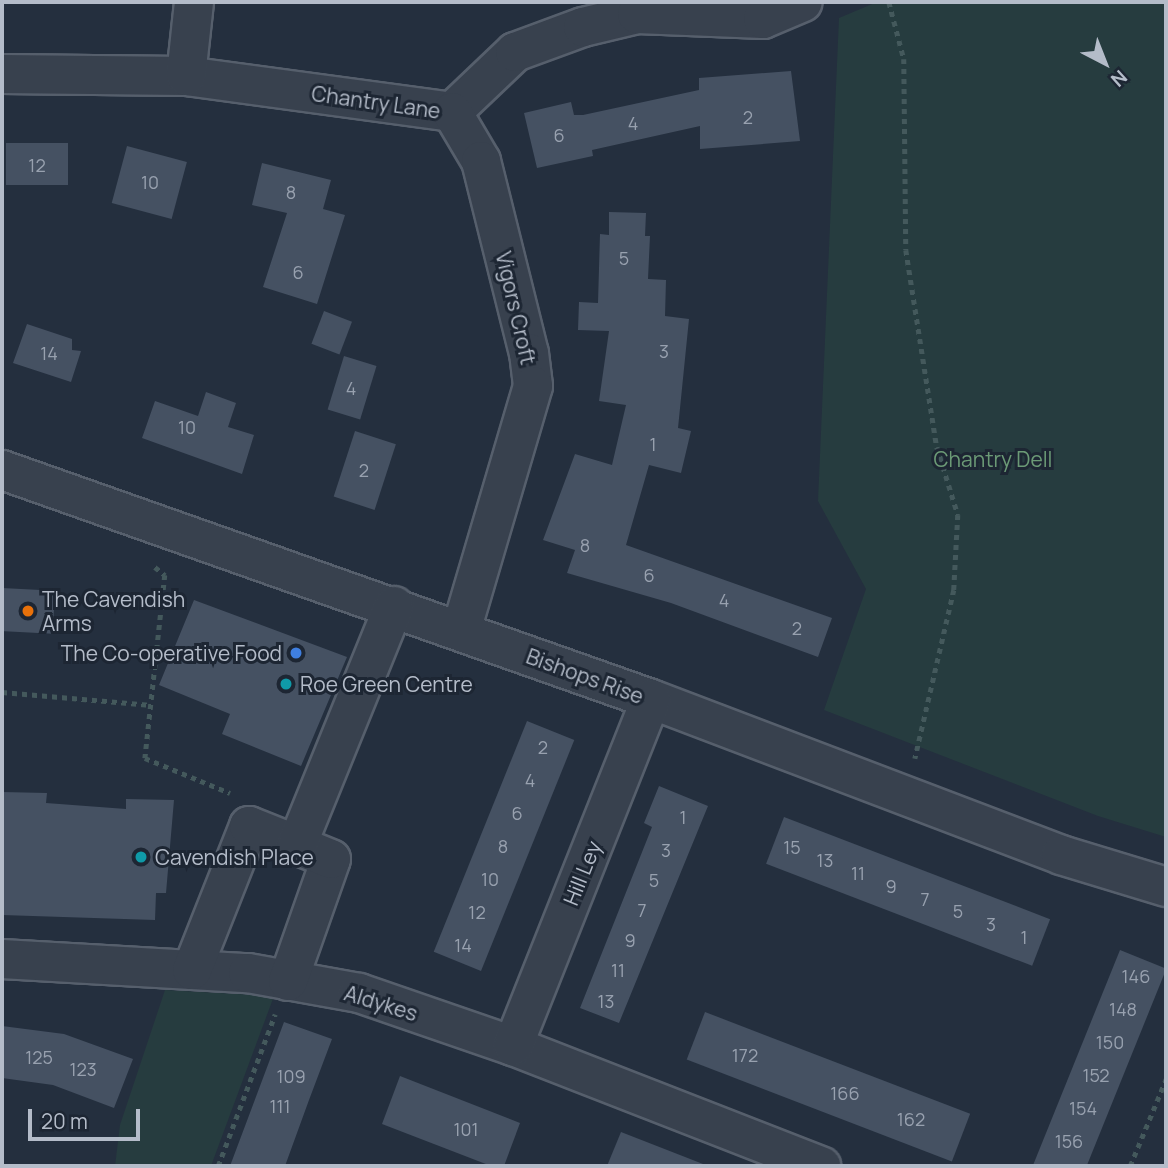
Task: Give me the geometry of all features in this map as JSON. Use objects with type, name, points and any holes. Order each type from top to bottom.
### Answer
[{"type":"street","points":[[187,76],[194,2]]},
{"type":"street","name":"Chantry Lane","points":[[2,74],[187,76],[452,112],[515,52],[583,27],[637,14],[763,19],[803,2]]},
{"type":"street","name":"Vigors Croft","points":[[452,112],[481,161],[529,353],[533,386],[461,631]]},
{"type":"street","name":"Bishops Rise","points":[[2,470],[394,606],[651,699],[1061,855],[1166,887]]},
{"type":"street","points":[[297,845],[394,606]]},
{"type":"street","name":"Hill Ley","points":[[513,1046],[651,699]]},
{"type":"street","points":[[192,970],[249,827],[331,859],[288,981]]},
{"type":"street","name":"Aldykes","points":[[2,959],[192,970],[288,981],[359,993],[513,1046],[734,1151],[821,1166]]},
{"type":"path","points":[[889,2],[904,59],[906,250],[937,447],[958,515],[954,590],[915,759]]},
{"type":"path","points":[[145,560],[165,575],[145,758],[235,794]]},
{"type":"path","points":[[2,692],[151,705]]},
{"type":"path","points":[[218,1166],[288,981]]},
{"type":"path","points":[[1130,1166],[1166,1079]]},
{"type":"green space","name":"Chantry Dell","points":[[877,2],[1166,2],[1166,837],[1098,816],[824,710],[866,589],[818,501],[839,18]]},
{"type":"green space","points":[[165,990],[274,996],[211,1166],[115,1166],[120,1125]]},
{"type":"building","points":[[791,71],[800,141],[700,149],[700,126],[592,150],[593,156],[537,168],[524,113],[571,102],[574,115],[583,115],[699,90],[699,78]]},
{"type":"building","points":[[6,143],[68,143],[68,185],[6,185]]},
{"type":"building","points":[[127,146],[187,162],[172,219],[112,203]]},
{"type":"building","points":[[262,163],[331,180],[323,209],[345,215],[317,304],[263,287],[287,213],[252,205]]},
{"type":"building","points":[[609,212],[646,213],[645,236],[650,236],[648,279],[666,280],[665,316],[689,319],[678,428],[691,431],[681,473],[649,465],[626,545],[832,618],[818,657],[671,603],[567,573],[575,550],[543,540],[575,454],[612,465],[626,405],[599,401],[609,331],[578,330],[579,302],[598,303],[600,234],[609,235]]},
{"type":"building","points":[[324,311],[352,322],[339,354],[311,344]]},
{"type":"building","points":[[27,324],[72,339],[72,350],[81,351],[71,382],[13,363]]},
{"type":"building","points":[[344,356],[377,366],[360,419],[328,410]]},
{"type":"building","points":[[206,392],[236,403],[228,427],[254,435],[242,474],[142,438],[155,401],[198,416]]},
{"type":"building","points":[[355,431],[396,444],[375,510],[334,497]]},
{"type":"building","name":"The Cavendish Arms","points":[[2,588],[55,591],[53,634],[2,631]]},
{"type":"building","name":"Roe Green Centre","points":[[194,600],[347,657],[301,766],[222,734],[230,714],[159,685]]},
{"type":"building","points":[[527,721],[574,740],[481,971],[434,952]]},
{"type":"building","points":[[659,786],[708,806],[619,1023],[580,1008],[652,827],[644,823]]},
{"type":"building","name":"Cavendish Place","points":[[2,792],[47,793],[46,803],[126,809],[126,799],[174,800],[166,893],[156,893],[155,920],[2,915]]},
{"type":"building","points":[[784,817],[1050,919],[1032,966],[766,864]]},
{"type":"building","points":[[1120,950],[1166,970],[1087,1166],[1033,1166]]},
{"type":"building","points":[[705,1012],[970,1114],[952,1161],[687,1060]]},
{"type":"building","points":[[284,1022],[332,1039],[285,1166],[230,1166]]},
{"type":"building","points":[[2,1026],[64,1034],[133,1059],[114,1108],[53,1085],[2,1078]]},
{"type":"building","points":[[400,1076],[520,1123],[504,1166],[491,1166],[382,1124]]},
{"type":"building","points":[[621,1132],[703,1164],[703,1166],[607,1166]]},
{"type":"place","name":"The Cavendish Arms","points":[[28,611]]},
{"type":"place","name":"The Co-operative Food","points":[[296,653]]},
{"type":"place","name":"Roe Green Centre","points":[[286,684]]},
{"type":"place","name":"Cavendish Place","points":[[141,857]]}]
